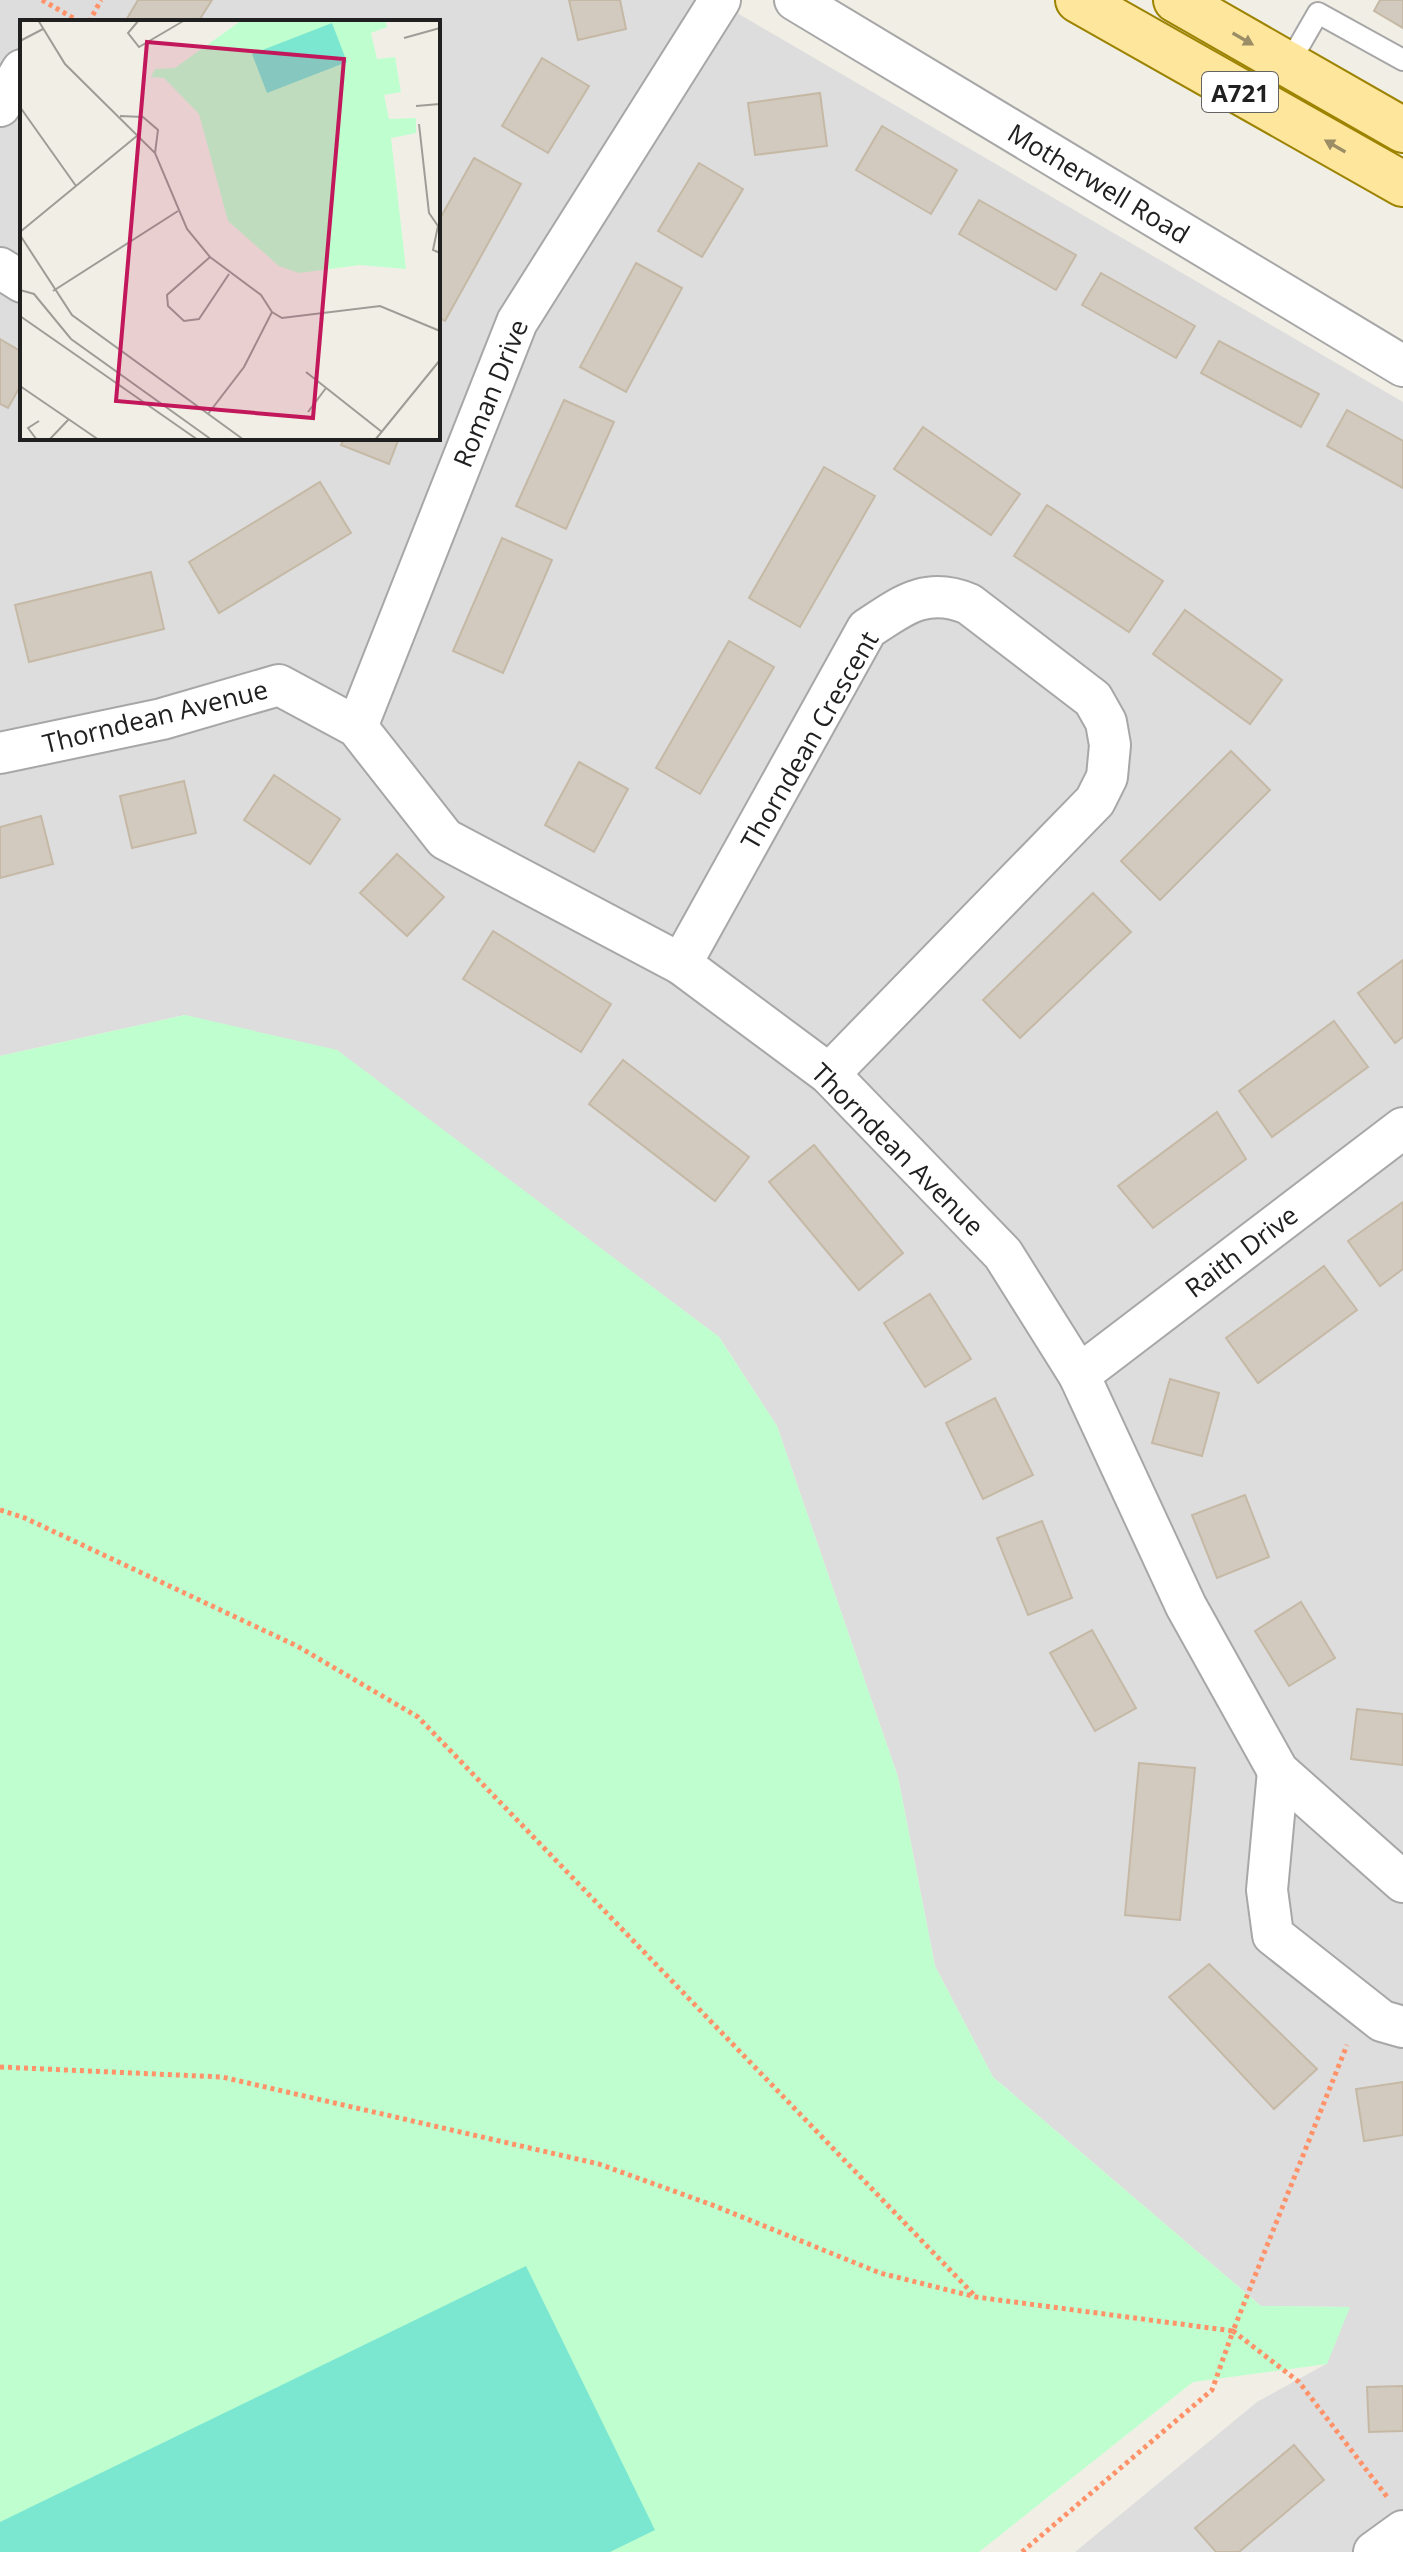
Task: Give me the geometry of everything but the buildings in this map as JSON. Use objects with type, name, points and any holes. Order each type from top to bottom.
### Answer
[{"type":"main road","name":"A721","points":[[1078,0],[1403,184]]},
{"type":"main road","name":"A721","points":[[1176,0],[1403,130]]},
{"type":"street","name":"Roman Drive","points":[[357,727],[517,322],[720,0]]},
{"type":"street","name":"Motherwell Road","points":[[795,0],[1403,366]]},
{"type":"street","points":[[0,106],[20,73]]},
{"type":"street","points":[[0,268],[20,281]]},
{"type":"street","name":"Thorndean Crescent","points":[[681,964],[867,629],[902,606],[924,598],[949,596],[969,604],[1093,699],[1106,722],[1110,745],[1107,777],[1095,801],[829,1074]]},
{"type":"street","name":"Thorndean Avenue","points":[[0,753],[162,719],[279,685],[357,727],[445,839],[681,964],[829,1074],[1003,1254],[1079,1375],[1186,1606],[1278,1771],[1403,1882]]},
{"type":"street","name":"Raith Drive","points":[[1079,1375],[1403,1128]]},
{"type":"street","points":[[1278,1771],[1267,1890],[1273,1935],[1389,2022]]},
{"type":"street","points":[[1374,2552],[1398,2518]]},
{"type":"lane","points":[[1288,65],[1318,13],[1403,60]]},
{"type":"path","points":[[42,0],[77,20]]},
{"type":"path","points":[[90,20],[101,0]]},
{"type":"path","points":[[0,1510],[25,1518],[297,1646],[418,1717],[976,2297]]},
{"type":"path","points":[[1022,2552],[1212,2390],[1351,2036],[1389,2022]]},
{"type":"path","points":[[0,2067],[222,2077],[584,2160],[715,2206],[880,2273],[976,2297],[1233,2331],[1299,2382],[1398,2518]]},
{"type":"shaded area","points":[[0,0],[715,0],[1403,402],[1403,2552],[1075,2552],[1257,2402],[1326,2364],[1349,2307],[1261,2306],[993,2077],[935,1966],[898,1777],[777,1426],[719,1337],[517,1186],[185,1015],[0,1056]]},
{"type":"shaded area","points":[[526,2266],[655,2530],[610,2552],[0,2552],[0,2522]]},
{"type":"green space","points":[[185,1015],[337,1050],[719,1337],[777,1426],[898,1777],[935,1966],[993,2077],[1261,2306],[1350,2307],[1327,2364],[1193,2382],[979,2552],[0,2552],[0,1056]]}]
